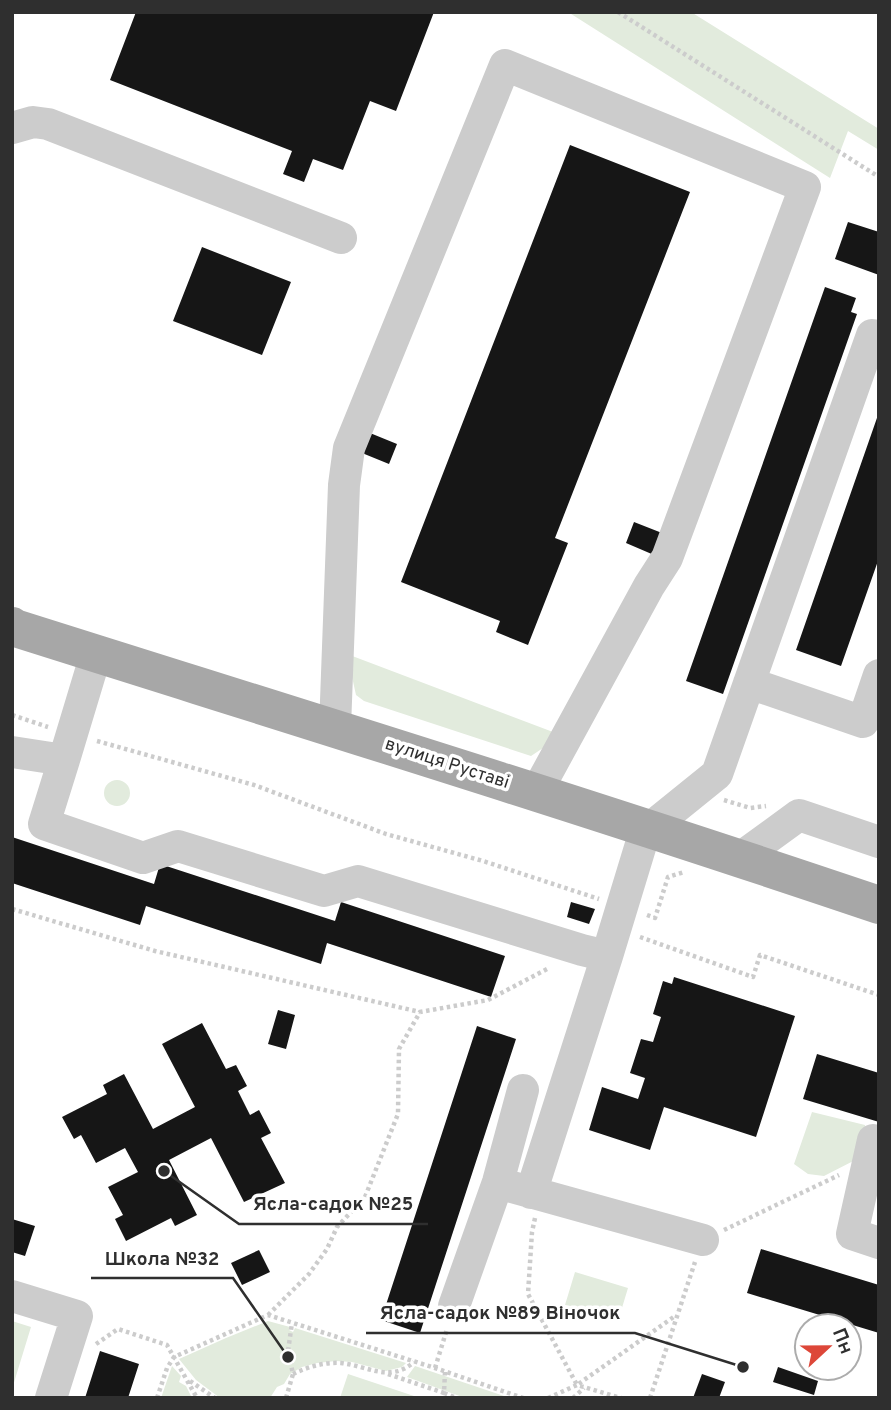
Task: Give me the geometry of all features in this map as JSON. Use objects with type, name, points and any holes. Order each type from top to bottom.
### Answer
[{"type":"main road","name":"вулиця Руставі","points":[[13,627],[647,828],[879,905]]},
{"type":"lane","points":[[335,728],[344,485],[348,448],[505,65],[805,187],[667,558],[536,793]]},
{"type":"lane","points":[[12,128],[33,122],[48,124],[341,238]]},
{"type":"lane","points":[[536,1194],[594,953],[621,906],[647,828],[717,774],[872,335],[879,337]]},
{"type":"lane","points":[[96,654],[44,824],[143,858],[178,846],[324,891],[358,881],[594,953]]},
{"type":"lane","points":[[749,683],[863,722],[879,675]]},
{"type":"lane","points":[[12,752],[68,747]]},
{"type":"lane","points":[[740,858],[799,816],[879,842]]},
{"type":"lane","points":[[454,1306],[498,1182],[523,1090]]},
{"type":"lane","points":[[874,1151],[852,1234],[879,1243]]},
{"type":"lane","points":[[498,1182],[703,1240]]},
{"type":"lane","points":[[12,1296],[77,1316],[55,1384]]},
{"type":"path","points":[[618,12],[879,177]]},
{"type":"path","points":[[12,715],[68,747],[254,785],[386,834],[483,861],[655,918],[668,877],[691,869]]},
{"type":"path","points":[[621,906],[629,933],[753,977],[760,955],[879,995]]},
{"type":"path","points":[[12,909],[155,951],[420,1012],[488,1000],[594,953]]},
{"type":"path","points":[[157,1398],[167,1368],[174,1357],[268,1315],[309,1274],[327,1249],[337,1227],[365,1197],[398,1115],[399,1049],[420,1012]]},
{"type":"path","points":[[650,1398],[703,1240],[824,1183],[874,1151]]},
{"type":"path","points":[[536,1194],[528,1294],[578,1385],[621,1398]]},
{"type":"path","points":[[435,1368],[454,1306]]},
{"type":"path","points":[[268,1315],[523,1398]]},
{"type":"path","points":[[548,1398],[578,1385],[676,1316]]},
{"type":"path","points":[[286,1398],[293,1374],[288,1351],[292,1323]]},
{"type":"path","points":[[55,1384],[118,1329],[167,1345],[197,1398]]},
{"type":"path","points":[[387,1374],[407,1369],[415,1362]]},
{"type":"path","points":[[293,1374],[307,1367],[340,1363],[387,1374],[457,1398]]},
{"type":"path","points":[[444,1393],[445,1371]]},
{"type":"path","points":[[186,1378],[215,1398]]},
{"type":"path","points":[[573,1398],[585,1387]]},
{"type":"shaded area","points":[[568,12],[691,12],[879,129],[879,150],[848,131],[830,178]]},
{"type":"shaded area","points":[[347,654],[553,732],[552,742],[531,756],[364,701],[356,695]]},
{"type":"shaded area","points":[[117,780],[126,784],[130,793],[126,802],[117,806],[108,802],[104,793],[108,784]]},
{"type":"shaded area","points":[[812,1112],[865,1125],[865,1155],[824,1176],[808,1174],[794,1164]]},
{"type":"shaded area","points":[[575,1272],[628,1288],[618,1321],[565,1305]]},
{"type":"shaded area","points":[[12,1321],[31,1327],[12,1389]]},
{"type":"shaded area","points":[[268,1321],[290,1327],[289,1330],[293,1332],[295,1328],[406,1363],[402,1367],[386,1371],[352,1362],[317,1363],[290,1374],[270,1398],[220,1398],[196,1380],[179,1359]]},
{"type":"shaded area","points":[[172,1366],[181,1376],[179,1382],[186,1386],[192,1398],[161,1398]]},
{"type":"shaded area","points":[[415,1366],[510,1398],[465,1398],[407,1377]]},
{"type":"shaded area","points":[[348,1374],[420,1398],[340,1398]]},
{"type":"building","points":[[136,12],[434,12],[396,111],[370,101],[343,170],[313,159],[304,182],[283,174],[292,151],[110,80]]},
{"type":"building","points":[[570,145],[690,192],[555,538],[568,543],[528,645],[496,632],[500,621],[401,582]]},
{"type":"building","points":[[848,222],[879,232],[879,275],[835,259]]},
{"type":"building","points":[[202,247],[291,282],[262,355],[173,321]]},
{"type":"building","points":[[825,287],[856,298],[851,312],[857,314],[723,694],[686,681]]},
{"type":"building","points":[[878,415],[879,558],[841,666],[796,650]]},
{"type":"building","points":[[370,433],[397,444],[389,464],[362,453]]},
{"type":"building","points":[[634,522],[662,533],[654,555],[626,543]]},
{"type":"building","points":[[12,837],[154,884],[160,864],[335,921],[341,902],[505,956],[491,997],[327,943],[321,964],[146,906],[140,925],[12,883]]},
{"type":"building","points":[[571,902],[595,909],[589,924],[567,917]]},
{"type":"building","points":[[674,977],[795,1016],[756,1137],[664,1107],[650,1150],[589,1130],[602,1087],[638,1099],[645,1078],[630,1073],[641,1039],[653,1042],[661,1017],[653,1014],[663,981],[672,984]]},
{"type":"building","points":[[278,1010],[295,1015],[286,1049],[268,1044]]},
{"type":"building","points":[[202,1023],[226,1069],[236,1065],[247,1086],[238,1091],[250,1115],[259,1110],[271,1133],[261,1138],[285,1183],[244,1202],[211,1138],[169,1160],[197,1215],[175,1226],[171,1218],[126,1241],[115,1219],[123,1215],[108,1187],[138,1172],[125,1148],[96,1163],[81,1135],[74,1139],[62,1117],[107,1094],[103,1085],[124,1074],[153,1129],[195,1107],[162,1044]]},
{"type":"building","points":[[477,1026],[516,1039],[420,1333],[381,1320]]},
{"type":"building","points":[[817,1054],[879,1073],[879,1122],[803,1099]]},
{"type":"building","points":[[12,1219],[35,1226],[25,1256],[12,1252]]},
{"type":"building","points":[[761,1249],[879,1285],[879,1333],[863,1328],[863,1312],[810,1312],[747,1293]]},
{"type":"building","points":[[259,1250],[270,1272],[242,1285],[231,1263]]},
{"type":"building","points":[[100,1351],[139,1364],[128,1398],[85,1398]]},
{"type":"building","points":[[778,1367],[793,1372],[793,1382],[818,1382],[814,1395],[773,1382]]},
{"type":"building","points":[[702,1374],[725,1382],[719,1398],[693,1398]]},
{"type":"place","name":"Ясла-садок №25","points":[[164,1171]]},
{"type":"place","name":"Школа №32","points":[[288,1357]]},
{"type":"place","name":"Ясла-садок №89 Віночок","points":[[743,1367]]}]
